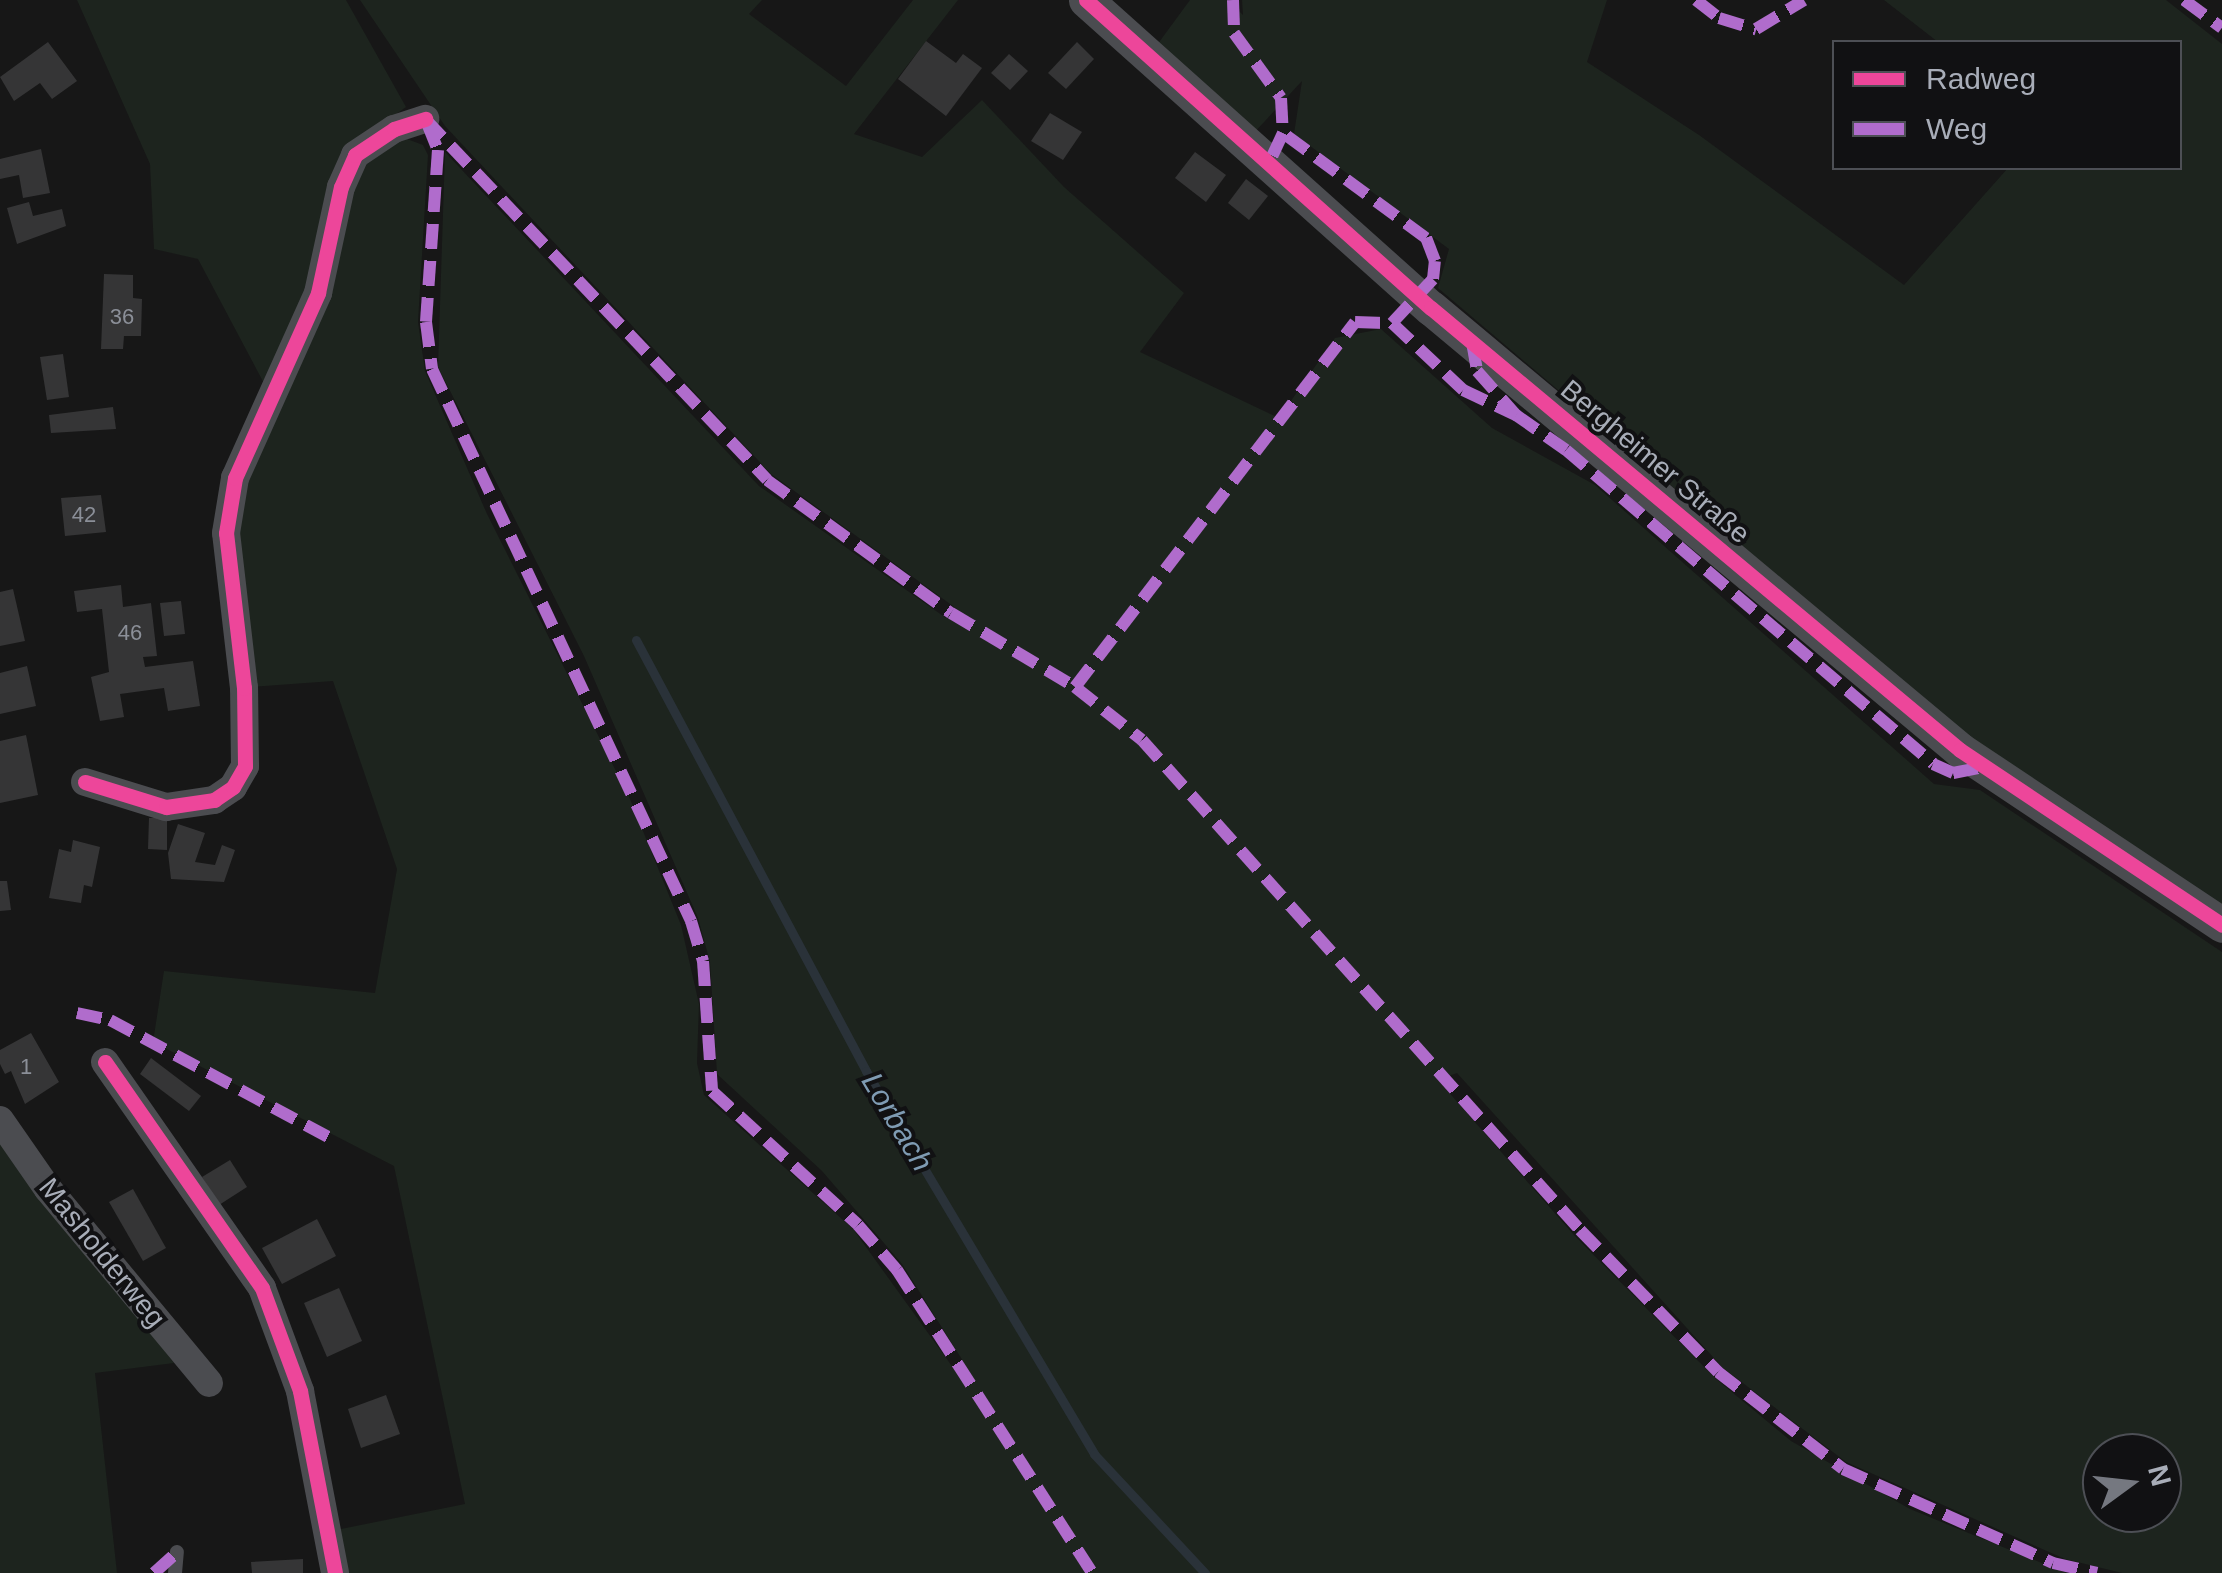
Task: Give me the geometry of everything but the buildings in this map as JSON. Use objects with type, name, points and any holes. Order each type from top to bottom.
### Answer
[{"type":"street","name":"Bergheimer Straße","points":[[1086,0],[1432,308],[1960,750],[2222,925]]},
{"type":"street","points":[[85,782],[166,807],[214,800],[233,787],[245,766],[244,688],[226,533],[235,478],[318,293],[341,187],[355,154],[394,129],[425,119]]},
{"type":"street","points":[[105,1062],[262,1288],[300,1390],[335,1573]]},
{"type":"street","name":"Masholderweg","points":[[0,1120],[48,1190],[209,1383]]},
{"type":"lane","points":[[176,1573],[177,1552]]},
{"type":"shaded area","points":[[77,0],[346,0],[406,107],[350,147],[312,294],[267,389],[198,259],[154,249],[150,164]]},
{"type":"shaded area","points":[[360,0],[762,0],[749,14],[846,86],[913,0],[958,0],[854,134],[922,157],[982,100],[1064,187],[1184,293],[1140,352],[1279,418],[1335,338],[1381,329],[1492,428],[1595,485],[1934,784],[1980,790],[2222,952],[2222,1573],[2122,1573],[2065,1559],[1846,1462],[1722,1367],[1457,1073],[1438,1080],[1574,1235],[1715,1378],[1791,1441],[1910,1509],[2066,1573],[340,1573],[336,1530],[465,1504],[394,1166],[153,1042],[164,971],[375,993],[397,869],[333,681],[251,687],[235,587],[241,475],[359,159],[399,136],[423,145],[428,155],[418,322],[425,371],[487,514],[630,799],[681,925],[699,1004],[697,1063],[704,1095],[853,1229],[954,1369],[963,1361],[902,1264],[822,1171],[717,1074],[710,962],[698,918],[584,656],[438,367],[445,152],[759,486],[946,618],[957,609],[771,474],[445,126]]},
{"type":"shaded area","points":[[1190,0],[1228,0],[1243,15],[1242,0],[1607,0],[1587,62],[1699,135],[1904,285],[2006,170],[2182,170],[2182,40],[1935,40],[1884,0],[2166,0],[2222,44],[2222,913],[1952,724],[1438,288],[1449,249],[1294,134],[1302,81],[1252,135],[1154,49]]},
{"type":"shaded area","points":[[0,1137],[174,1363],[95,1373],[117,1573],[0,1573]]},
{"type":"waterway","name":"Lorbach","points":[[636,640],[866,1071],[1094,1454],[1205,1573]]},
{"type":"marked path","points":[[1233,0],[1234,33],[1281,98],[1283,133],[1269,163]]},
{"type":"marked path","points":[[1696,0],[1719,18],[1756,29],[1804,0]]},
{"type":"marked path","points":[[2184,0],[2222,28]]},
{"type":"marked path","points":[[425,119],[767,480],[951,613],[1075,687],[1142,740],[1580,1230],[1718,1372],[1843,1469],[2053,1563],[2097,1573]]},
{"type":"marked path","points":[[427,123],[438,150],[426,322],[432,369],[691,921],[703,961],[712,1091],[858,1225],[897,1270],[1092,1573]]},
{"type":"marked path","points":[[1075,687],[1355,322],[1392,323],[1433,279],[1435,261],[1426,238],[1283,133]]},
{"type":"marked path","points":[[1392,323],[1463,390],[1516,415],[1566,450],[1933,764],[1953,773],[1985,767]]},
{"type":"marked path","points":[[1472,342],[1477,371],[1516,415]]},
{"type":"marked path","points":[[77,1013],[110,1020],[330,1138]]},
{"type":"marked path","points":[[154,1573],[177,1552]]},
{"type":"cycle path","points":[[1086,0],[1431,308],[1960,750],[2222,925]]},
{"type":"cycle path","points":[[85,782],[166,807],[214,800],[233,787],[245,766],[244,688],[226,533],[235,478],[318,293],[341,187],[355,155],[394,129],[425,119]]},
{"type":"cycle path","points":[[105,1062],[262,1288],[300,1391],[335,1573]]}]
